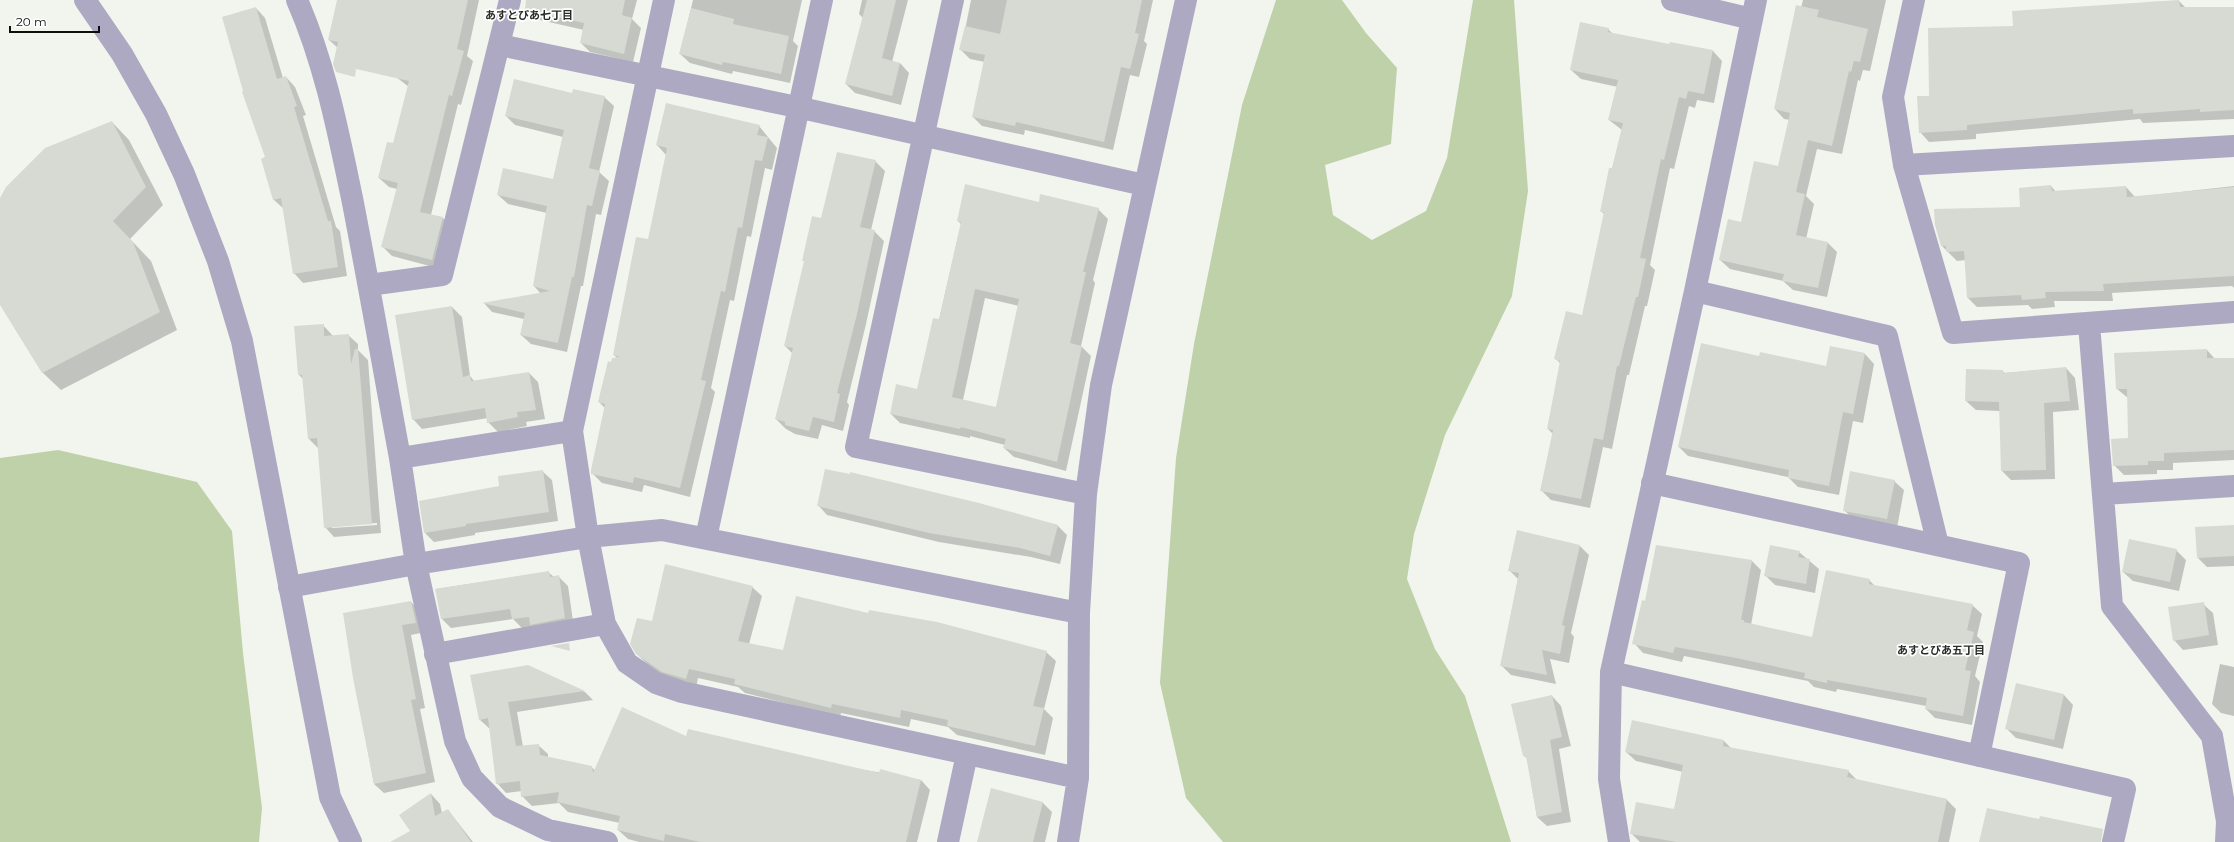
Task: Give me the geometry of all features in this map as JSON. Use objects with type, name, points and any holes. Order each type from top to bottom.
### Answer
[{"type":"street","points":[[85,0],[122,54],[156,114],[184,174],[218,261],[242,341],[330,797],[351,842]]},
{"type":"street","points":[[297,0],[310,30],[332,99],[369,285],[400,458],[416,564],[454,741],[472,778],[500,807],[548,830],[607,842]]},
{"type":"street","points":[[369,285],[442,275],[510,0]]},
{"type":"street","points":[[664,0],[572,431],[588,537],[605,624],[627,663],[656,683],[682,692],[1078,778]]},
{"type":"street","points":[[706,538],[797,107],[822,0]]},
{"type":"street","points":[[953,0],[922,136],[856,447],[1086,494]]},
{"type":"street","points":[[1068,842],[1078,778],[1079,613],[1086,494],[1101,385],[1186,0]]},
{"type":"street","points":[[1619,842],[1609,779],[1611,672],[1695,291],[1754,10],[1672,0]]},
{"type":"street","points":[[1914,0],[1893,97],[1904,164],[1953,333],[2234,312]]},
{"type":"street","points":[[500,45],[797,107],[1144,185]]},
{"type":"street","points":[[1904,164],[2234,146]]},
{"type":"street","points":[[1695,291],[1887,336],[1938,545]]},
{"type":"street","points":[[2089,324],[2112,606],[2212,736],[2227,821],[2226,842]]},
{"type":"street","points":[[400,458],[572,431]]},
{"type":"street","points":[[1652,483],[2019,563],[1979,756]]},
{"type":"street","points":[[2103,494],[2234,486]]},
{"type":"street","points":[[289,587],[416,564],[588,537],[662,530],[1079,613]]},
{"type":"street","points":[[435,654],[605,624]]},
{"type":"street","points":[[1611,672],[2125,789],[2113,842]]},
{"type":"street","points":[[948,842],[967,754]]},
{"type":"green space","points":[[1276,0],[1342,0],[1366,33],[1397,68],[1391,144],[1325,165],[1333,215],[1372,240],[1426,211],[1447,158],[1473,0],[1514,0],[1528,191],[1512,296],[1445,435],[1414,534],[1407,579],[1435,649],[1465,696],[1511,842],[1223,842],[1186,798],[1160,683],[1176,458],[1194,344],[1242,105]]},
{"type":"green space","points":[[58,450],[197,482],[232,531],[243,653],[262,808],[259,842],[0,842],[0,458]]},
{"type":"building","points":[[337,0],[468,0],[457,49],[464,51],[452,96],[449,95],[420,212],[443,217],[432,260],[381,247],[398,183],[378,178],[387,142],[393,143],[409,81],[356,69],[355,77],[336,72],[333,64],[338,42],[328,40]]},
{"type":"building","points":[[526,0],[625,0],[622,15],[632,18],[624,54],[580,43],[584,23],[525,10]]},
{"type":"building","points":[[867,0],[896,0],[882,58],[900,63],[892,96],[845,84]]},
{"type":"building","points":[[1007,0],[1142,0],[1135,33],[1139,34],[1130,69],[1121,67],[1104,142],[1016,122],[1015,126],[972,117],[985,55],[959,50],[965,26],[1000,34]]},
{"type":"building","points":[[2179,0],[2180,7],[2234,7],[2234,110],[2200,112],[2200,109],[2133,114],[2133,109],[1967,125],[1967,130],[1919,133],[1917,96],[1929,96],[1928,28],[2013,26],[2012,11]]},
{"type":"building","points":[[1796,5],[1819,10],[1817,17],[1868,29],[1860,62],[1854,61],[1851,72],[1849,71],[1832,146],[1808,140],[1796,192],[1805,194],[1796,235],[1828,242],[1818,288],[1782,281],[1784,274],[1719,260],[1728,219],[1741,222],[1754,161],[1778,166],[1790,113],[1774,109]]},
{"type":"building","points":[[256,7],[277,79],[286,76],[297,106],[294,107],[328,221],[331,221],[338,267],[293,274],[281,198],[273,200],[261,159],[265,157],[242,92],[243,91],[222,17]]},
{"type":"building","points":[[691,8],[734,19],[733,24],[789,36],[781,74],[723,62],[722,65],[679,54]]},
{"type":"building","points":[[1580,22],[1609,28],[1608,32],[1669,44],[1670,42],[1713,50],[1704,94],[1688,91],[1686,99],[1679,97],[1664,160],[1661,159],[1640,258],[1646,259],[1638,297],[1636,297],[1619,366],[1617,366],[1603,440],[1594,438],[1581,499],[1540,491],[1553,430],[1547,429],[1560,361],[1554,359],[1566,311],[1582,315],[1604,212],[1600,212],[1609,168],[1612,168],[1623,123],[1608,120],[1618,80],[1570,70]]},
{"type":"building","points":[[514,79],[572,93],[573,89],[605,96],[589,168],[600,171],[592,206],[587,205],[574,277],[572,277],[558,343],[520,335],[525,313],[482,303],[550,291],[533,286],[547,206],[497,195],[503,168],[553,179],[564,130],[505,116]]},
{"type":"building","points":[[666,103],[760,125],[757,135],[768,137],[762,161],[755,160],[742,228],[738,227],[725,292],[721,291],[701,380],[706,381],[680,488],[634,477],[633,483],[591,474],[605,404],[598,402],[608,361],[611,362],[612,358],[620,357],[613,355],[636,237],[648,239],[667,148],[656,145]]},
{"type":"building","points":[[112,121],[146,187],[113,221],[133,242],[160,312],[42,373],[0,305],[0,198],[6,187],[45,148]]},
{"type":"building","points":[[837,152],[876,160],[860,227],[875,230],[857,314],[837,393],[840,394],[834,422],[813,417],[809,431],[785,425],[785,422],[775,419],[793,348],[784,346],[804,261],[802,261],[812,216],[821,218]]},
{"type":"building","points":[[965,184],[1039,202],[1040,194],[1099,208],[1083,272],[1086,272],[1070,343],[1082,346],[1057,462],[1003,448],[1006,439],[961,427],[960,429],[890,414],[896,384],[917,389],[933,318],[939,319],[961,222],[957,221]],"holes":[[[975,289],[1019,299],[996,407],[952,397]]]},
{"type":"building","points":[[2051,185],[2052,191],[2126,186],[2127,197],[2234,187],[2234,276],[2103,284],[2104,291],[2045,292],[2046,298],[2022,300],[2021,295],[1967,298],[1964,251],[1946,252],[1946,246],[1941,246],[1935,225],[1934,209],[2020,207],[2019,188]]},
{"type":"building","points":[[452,306],[463,377],[470,375],[471,381],[529,372],[536,410],[517,412],[518,417],[487,423],[485,408],[412,420],[395,315]]},
{"type":"building","points":[[324,324],[324,336],[349,334],[351,364],[355,349],[358,349],[372,524],[324,528],[317,438],[308,439],[302,375],[298,375],[294,326]]},
{"type":"building","points":[[1701,343],[1759,356],[1760,352],[1826,366],[1830,346],[1865,353],[1853,414],[1843,412],[1829,486],[1788,478],[1789,470],[1678,447]]},
{"type":"building","points":[[2207,349],[2207,358],[2234,358],[2234,450],[2164,453],[2164,461],[2148,461],[2148,465],[2113,466],[2111,439],[2128,438],[2127,389],[2116,389],[2114,353]]},
{"type":"building","points":[[2066,367],[2070,401],[2044,403],[2046,470],[2001,471],[1999,402],[1965,401],[1966,369],[2003,370],[2003,373]]},
{"type":"building","points":[[825,469],[850,474],[850,472],[979,503],[1058,525],[1050,556],[1020,548],[929,533],[817,506]]},
{"type":"building","points":[[543,470],[549,512],[466,524],[466,526],[424,533],[419,501],[499,486],[498,476]]},
{"type":"building","points":[[1850,471],[1895,480],[1887,519],[1843,511]]},
{"type":"building","points":[[2234,525],[2234,556],[2197,558],[2195,527]]},
{"type":"building","points":[[1517,530],[1580,545],[1562,625],[1565,626],[1560,654],[1542,650],[1547,675],[1500,666],[1519,573],[1508,571]]},
{"type":"building","points":[[2129,539],[2177,549],[2170,582],[2122,572]]},
{"type":"building","points":[[1656,545],[1752,560],[1741,620],[1744,620],[1744,622],[1812,637],[1826,570],[1870,579],[1869,584],[1973,604],[1967,630],[1974,632],[1965,670],[1971,671],[1963,716],[1925,709],[1927,698],[1827,680],[1827,683],[1804,678],[1805,673],[1736,658],[1675,647],[1673,653],[1632,644],[1642,600],[1645,601]]},
{"type":"building","points":[[1770,545],[1800,551],[1798,557],[1810,559],[1806,584],[1764,576]]},
{"type":"building","points":[[665,564],[753,586],[738,641],[783,650],[796,596],[868,613],[869,610],[937,622],[1047,651],[1033,706],[1044,708],[1035,746],[947,726],[948,720],[901,710],[900,718],[832,704],[831,708],[734,684],[735,679],[689,669],[686,679],[662,672],[636,654],[630,644],[637,618],[652,621]]},
{"type":"building","points":[[549,571],[550,577],[559,575],[565,618],[530,625],[529,617],[512,619],[510,609],[441,619],[435,589]]},
{"type":"building","points":[[411,601],[416,623],[402,625],[416,699],[411,700],[426,773],[374,784],[353,678],[343,613]]},
{"type":"building","points":[[2204,602],[2209,635],[2173,641],[2168,607]]},
{"type":"building","points":[[569,643],[570,651],[551,646]]},
{"type":"building","points":[[528,665],[585,691],[508,702],[516,746],[539,744],[540,755],[592,766],[593,773],[622,707],[686,736],[688,729],[879,773],[880,769],[921,780],[906,842],[700,842],[665,834],[664,841],[617,830],[620,816],[557,802],[559,792],[521,797],[520,781],[496,784],[488,718],[479,720],[470,675]]},
{"type":"building","points":[[2016,683],[2064,694],[2054,740],[2005,729]]},
{"type":"building","points":[[1552,695],[1562,737],[1550,740],[1562,812],[1537,817],[1526,756],[1523,756],[1511,704]]},
{"type":"building","points":[[1632,720],[1724,740],[1723,746],[1849,770],[1847,777],[1947,799],[1938,842],[1677,842],[1630,834],[1636,802],[1674,809],[1683,765],[1625,752]]},
{"type":"building","points":[[991,788],[1043,802],[1033,842],[977,842]]},
{"type":"building","points":[[431,793],[435,816],[448,809],[471,842],[390,842],[410,831],[399,815]]},
{"type":"building","points":[[1987,808],[2039,819],[2040,816],[2103,829],[2101,842],[1979,842]]},
{"type":"district","name":"あすとぴあ七丁目","points":[[529,15]]},
{"type":"district","name":"あすとぴあ五丁目","points":[[1941,650]]}]
